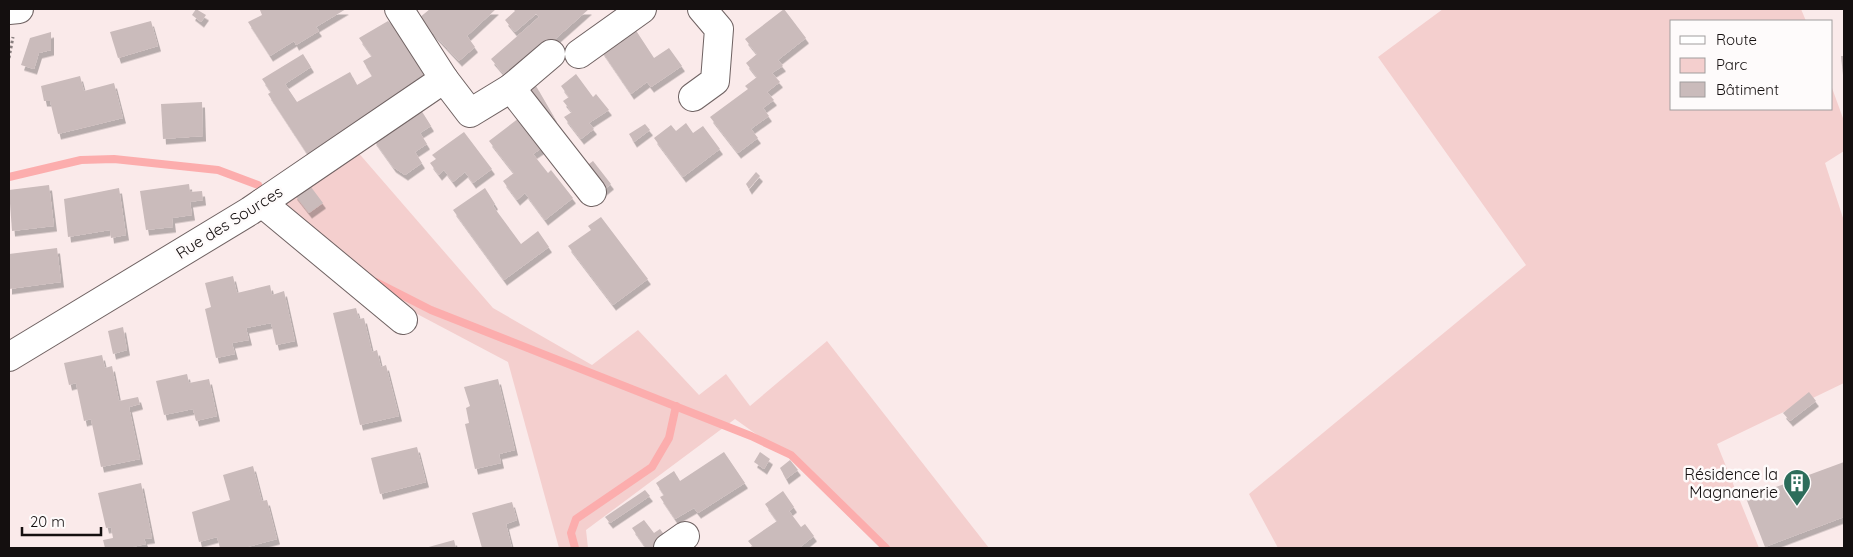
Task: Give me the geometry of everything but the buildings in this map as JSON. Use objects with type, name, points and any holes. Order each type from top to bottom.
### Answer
[{"type":"street","points":[[11,23],[19,9]]},
{"type":"street","points":[[399,9],[444,79],[470,113],[511,88],[550,54]]},
{"type":"street","points":[[579,54],[642,9]]},
{"type":"street","points":[[693,97],[715,81],[719,29],[702,9]]},
{"type":"street","name":"Rue des Sources","points":[[9,357],[262,203],[444,79]]},
{"type":"street","points":[[511,88],[592,192]]},
{"type":"street","points":[[262,203],[402,320]]},
{"type":"path","points":[[9,58],[11,23]]},
{"type":"green space","points":[[1443,9],[1801,9],[1806,20],[1670,20],[1670,110],[1833,110],[1833,91],[1844,121],[1844,151],[1825,163],[1844,221],[1844,383],[1717,444],[1759,548],[1278,548],[1249,494],[1526,265],[1378,57]]},
{"type":"green space","points":[[356,150],[493,308],[592,365],[638,330],[699,395],[726,374],[750,406],[827,341],[989,548],[880,548],[791,459],[735,419],[586,530],[588,548],[559,548],[508,362],[385,297],[274,205]]},
{"type":"waterway","points":[[9,177],[81,160],[114,159],[218,170],[258,185]]},
{"type":"waterway","points":[[376,282],[431,310],[751,436],[791,455],[886,548]]},
{"type":"waterway","points":[[575,548],[571,533],[576,519],[652,467],[669,438],[676,406]]},
{"type":"place","name":"Résidence la Magnanerie","points":[[1797,507]]}]
